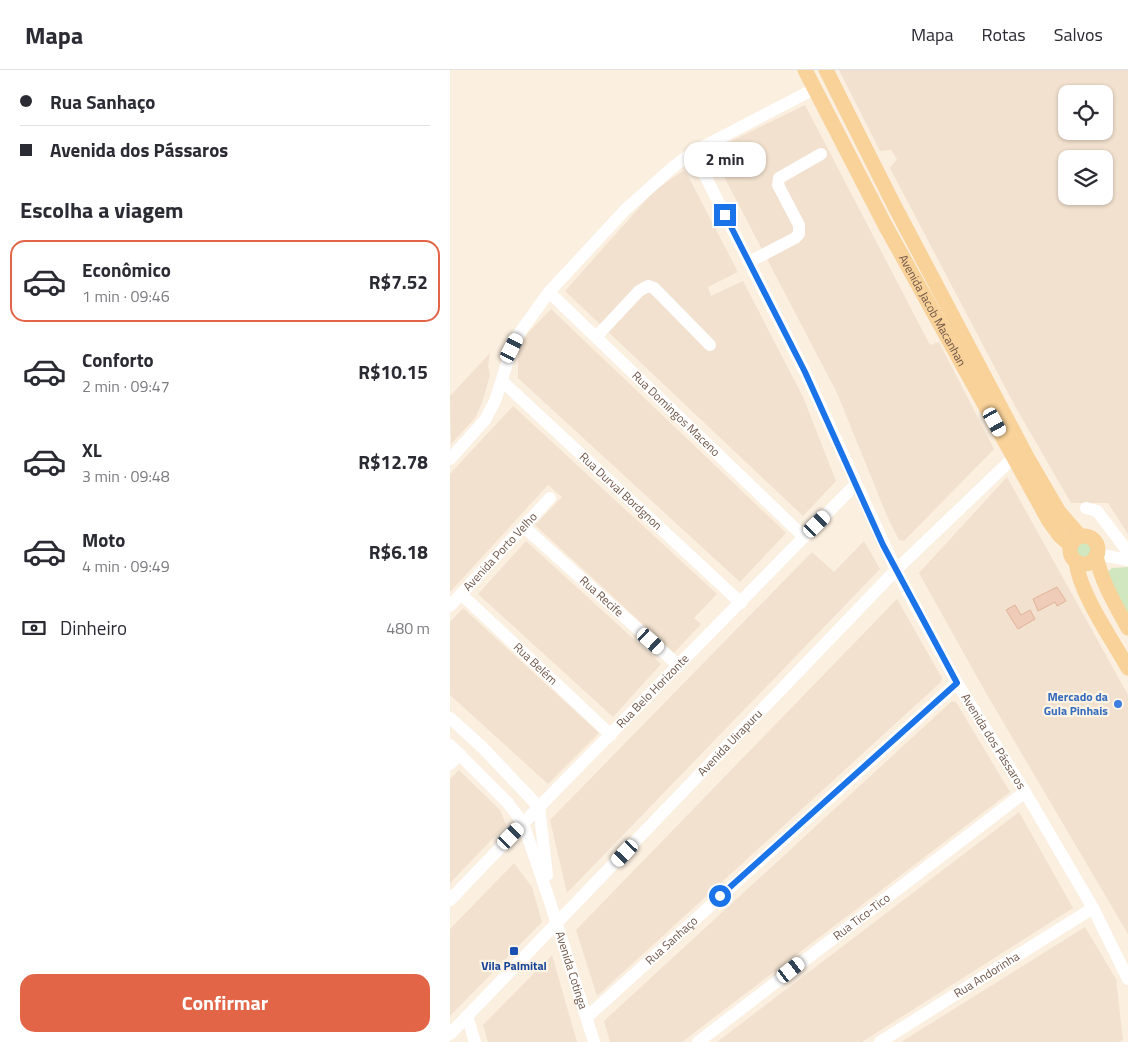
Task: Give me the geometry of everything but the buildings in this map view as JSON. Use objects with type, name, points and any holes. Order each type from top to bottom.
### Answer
[{"type":"main road","name":"Avenida Jacob Macanhan","points":[[805,70],[885,225],[1014,456],[1048,521],[1059,535],[1075,541]]},
{"type":"main road","name":"Avenida Jacob Macanhan","points":[[826,70],[895,207],[1027,457],[1075,541]]},
{"type":"main road","points":[[1128,628],[1100,574],[1097,555],[1098,547],[1093,539],[1085,536],[1075,541],[1070,555],[1076,562],[1087,596],[1128,668]]},
{"type":"main road","points":[[1076,562],[1090,563],[1097,555]]},
{"type":"street","points":[[450,459],[486,420],[495,401],[518,335],[549,292],[626,210],[672,168],[693,152],[814,89]]},
{"type":"street","name":"Avenida dos Pássaros","points":[[693,152],[805,372],[896,570],[957,683],[1025,792],[1093,908],[1128,979]]},
{"type":"street","points":[[749,262],[795,238],[799,234],[798,225],[778,185],[779,178],[821,154]]},
{"type":"street","points":[[596,337],[639,291],[648,286],[654,288],[710,345]]},
{"type":"street","name":"Rua Domingos Maceno","points":[[549,292],[804,536]]},
{"type":"street","name":"Rua Durval Bordgnon","points":[[502,381],[741,603]]},
{"type":"street","name":"Avenida Uirapuru","points":[[450,1034],[896,570],[1014,456]]},
{"type":"street","name":"Rua Belo Horizonte","points":[[450,900],[539,806],[679,666],[856,484]]},
{"type":"street","name":"Avenida Porto Velho","points":[[450,606],[550,498]]},
{"type":"street","points":[[1086,508],[1097,511],[1128,552]]},
{"type":"street","name":"Rua Recife","points":[[524,527],[679,666]]},
{"type":"street","points":[[1097,555],[1128,560]]},
{"type":"street","name":"Rua Belém","points":[[462,594],[611,735]]},
{"type":"street","name":"Rua Sanhaço","points":[[587,1016],[957,683]]},
{"type":"street","points":[[450,718],[482,747],[539,806]]},
{"type":"street","points":[[450,764],[455,749]]},
{"type":"street","name":"Avenida Cotinga","points":[[455,749],[508,803],[523,823],[594,1042]]},
{"type":"street","name":"Rua Tico-Tico","points":[[698,1042],[1025,792]]},
{"type":"street","name":"Avenida Cotinga","points":[[539,806],[549,899]]},
{"type":"street","name":"Rua Andorinha","points":[[880,1042],[1093,908]]},
{"type":"street","points":[[467,1016],[474,1042]]},
{"type":"shaded area","points":[[839,70],[1128,70],[1128,534],[1108,503],[1071,503],[1015,406],[890,168],[897,159],[891,150],[880,151]]},
{"type":"shaded area","points":[[805,105],[930,345],[939,342],[994,449],[904,541],[899,540],[887,516],[837,393],[719,167],[711,157],[711,151]]},
{"type":"shaded area","points":[[683,171],[687,174],[738,272],[708,287],[711,296],[743,281],[803,397],[836,481],[803,516],[565,291],[655,190]]},
{"type":"shaded area","points":[[551,309],[786,533],[740,582],[518,378],[518,352],[527,334]]},
{"type":"shaded area","points":[[490,353],[488,366],[490,375],[482,403],[475,418],[451,444],[450,395]]},
{"type":"shaded area","points":[[513,406],[717,594],[694,618],[701,624],[674,653],[535,525],[562,497],[548,485],[450,592],[450,474]]},
{"type":"shaded area","points":[[1007,477],[1128,695],[1128,934],[986,693],[919,573]]},
{"type":"shaded area","points":[[526,541],[661,664],[613,717],[478,594]]},
{"type":"shaded area","points":[[864,541],[880,569],[567,893],[550,820],[812,552],[834,572]]},
{"type":"shaded area","points":[[897,599],[942,678],[941,682],[597,996],[576,930]]},
{"type":"shaded area","points":[[463,608],[599,733],[548,784],[450,695],[450,622]]},
{"type":"shaded area","points":[[952,701],[956,702],[1010,792],[682,1042],[610,1042],[604,1021]]},
{"type":"shaded area","points":[[459,770],[500,810],[506,825],[450,883],[450,779]]},
{"type":"shaded area","points":[[1019,812],[1073,908],[862,1042],[717,1042]]},
{"type":"shaded area","points":[[514,863],[532,887],[542,922],[450,1016],[450,929]]},
{"type":"shaded area","points":[[1085,927],[1116,979],[1123,1040],[1119,1042],[901,1042]]},
{"type":"shaded area","points":[[552,955],[577,1042],[488,1042],[483,1025]]},
{"type":"green space","points":[[1080,539],[1088,539],[1095,546],[1095,554],[1088,561],[1080,561],[1073,554],[1073,546]]},
{"type":"green space","points":[[1128,567],[1128,617],[1107,572],[1112,568]]},
{"type":"place","name":"Mercado da Gula Pinhais","points":[[1118,704]]},
{"type":"place","name":"Vila Palmital","points":[[514,951]]},
{"type":"route","points":[[720,896],[957,683],[883,545],[805,372],[725,215]]}]
